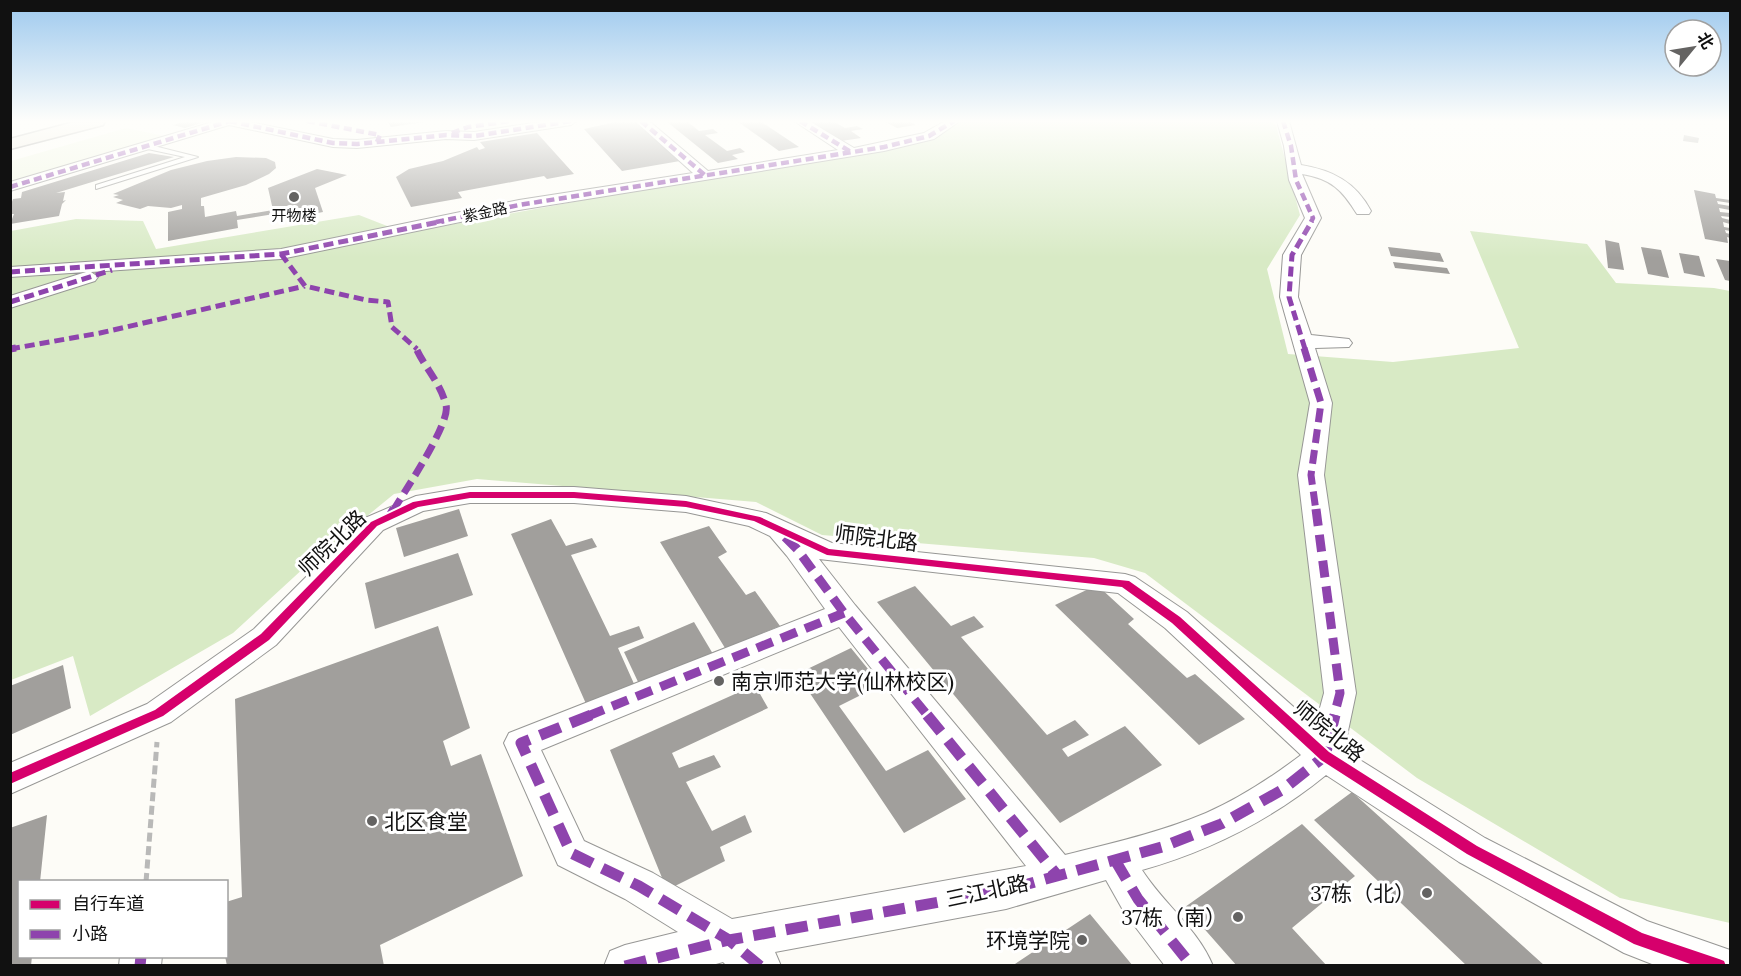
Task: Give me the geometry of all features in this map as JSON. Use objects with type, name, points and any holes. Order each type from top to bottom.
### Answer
[{"type":"street","points":[[10,187],[78,167]]},
{"type":"street","points":[[695,167],[706,176]]},
{"type":"street","name":"紫金路","points":[[10,272],[281,254],[519,205],[763,167]]},
{"type":"street","points":[[1326,756],[1340,693],[1311,475],[1321,403],[1289,297],[1292,255],[1313,218],[1296,180],[1294,168],[1314,171],[1333,178],[1358,197],[1363,211]]},
{"type":"street","points":[[10,302],[132,264]]},
{"type":"street","points":[[1302,341],[1342,343]]},
{"type":"street","name":"师院北路","points":[[10,779],[159,713],[265,637],[374,524],[416,504],[470,495],[574,495],[686,504],[757,519],[827,552],[1125,584],[1176,620],[1326,756],[1472,850],[1639,939],[1700,962]]},
{"type":"street","points":[[777,528],[797,549],[844,613],[1057,875]]},
{"type":"street","points":[[744,953],[639,886],[571,853],[521,743],[844,613]]},
{"type":"street","name":"三江北路","points":[[626,966],[744,953],[1006,890],[1162,847],[1221,825],[1282,790],[1326,756]]},
{"type":"street","points":[[1115,860],[1138,899],[1192,966]]},
{"type":"lane","points":[[99,187],[164,167]]},
{"type":"path","points":[[146,880],[159,713]]},
{"type":"green space","points":[[11,167],[65,167],[11,183]]},
{"type":"green space","points":[[767,167],[1287,167],[1300,215],[1267,269],[1288,354],[1393,362],[1519,348],[1470,231],[1587,244],[1616,283],[1714,288],[1730,291],[1730,923],[1620,898],[1417,778],[1145,573],[1094,558],[822,535],[756,502],[477,479],[394,494],[306,566],[233,633],[90,716],[73,656],[11,680],[11,231],[76,219],[143,221],[156,249],[359,215],[405,233]]},
{"type":"building","points":[[105,167],[143,167],[56,193],[65,192],[63,201],[66,200],[62,204],[59,216],[10,224],[14,214],[10,214],[13,199],[21,198],[22,192]]},
{"type":"building","points":[[185,167],[276,167],[269,174],[246,185],[201,198],[205,217],[236,211],[237,216],[273,210],[268,188],[317,169],[347,175],[315,188],[323,212],[276,221],[274,214],[237,220],[238,228],[168,241],[168,212],[182,209],[182,205],[171,208],[148,206],[140,209],[116,203],[123,200],[113,197],[119,195],[113,194]]},
{"type":"building","points":[[419,167],[567,167],[574,174],[547,179],[544,176],[458,192],[462,198],[411,207],[396,177],[409,169]]},
{"type":"building","points":[[618,167],[648,167],[622,171]]},
{"type":"building","points":[[1694,190],[1715,194],[1716,198],[1730,200],[1730,203],[1717,201],[1718,204],[1730,206],[1730,210],[1719,208],[1720,212],[1730,213],[1730,217],[1721,216],[1730,220],[1730,224],[1723,222],[1724,227],[1730,228],[1730,231],[1725,230],[1730,234],[1730,238],[1727,237],[1728,243],[1705,239]]},
{"type":"building","points":[[1605,240],[1619,243],[1624,270],[1608,268]]},
{"type":"building","points":[[1388,247],[1440,253],[1444,262],[1391,256]]},
{"type":"building","points":[[1641,247],[1661,250],[1669,278],[1648,274]]},
{"type":"building","points":[[1679,253],[1699,256],[1705,277],[1684,273]]},
{"type":"building","points":[[1716,259],[1730,261],[1730,281],[1725,280]]},
{"type":"building","points":[[1393,262],[1447,268],[1450,274],[1395,268]]},
{"type":"building","points":[[459,509],[468,536],[404,557],[396,528]]},
{"type":"building","points":[[551,519],[566,546],[592,538],[597,547],[571,555],[610,636],[639,626],[644,638],[618,648],[635,686],[587,706],[511,534]]},
{"type":"building","points":[[709,526],[727,552],[718,557],[746,595],[755,591],[780,626],[725,648],[660,542]]},
{"type":"building","points":[[458,553],[473,595],[375,629],[365,583]]},
{"type":"building","points":[[1097,585],[1134,619],[1128,624],[1187,678],[1195,674],[1245,719],[1199,745],[1055,605]]},
{"type":"building","points":[[915,586],[951,626],[974,616],[984,627],[961,637],[1047,735],[1075,720],[1089,735],[1062,749],[1068,757],[1125,726],[1162,765],[1060,823],[877,602]]},
{"type":"building","points":[[694,622],[713,654],[639,684],[624,652]]},
{"type":"building","name":"北区食堂","points":[[438,626],[470,728],[443,741],[451,766],[481,754],[523,876],[380,945],[384,966],[227,966],[228,901],[242,897],[235,699]]},
{"type":"building","points":[[851,648],[881,685],[839,706],[886,771],[928,750],[966,799],[904,833],[797,674]]},
{"type":"building","points":[[63,665],[71,708],[10,735],[10,686]]},
{"type":"building","points":[[755,685],[768,708],[672,753],[679,768],[714,755],[721,767],[686,782],[712,831],[745,815],[752,832],[720,847],[725,861],[667,890],[610,750]]},
{"type":"building","name":"37栋（北）","points":[[1352,792],[1545,966],[1467,966],[1314,820]]},
{"type":"building","points":[[47,815],[40,880],[18,880],[18,958],[32,958],[31,966],[10,966],[10,828]]},
{"type":"building","points":[[1302,824],[1355,876],[1292,928],[1327,966],[1237,966],[1185,907]]},
{"type":"building","name":"环境学院","points":[[1090,914],[1133,966],[1012,966]]},
{"type":"marked path","points":[[10,187],[78,167]]},
{"type":"marked path","points":[[695,167],[706,176]]},
{"type":"marked path","points":[[10,272],[281,254],[519,205],[761,167]]},
{"type":"marked path","points":[[625,966],[729,940],[1006,890],[1162,847],[1221,824],[1282,790],[1325,756],[1340,693],[1311,475],[1321,403],[1289,297],[1292,255],[1313,218],[1296,180],[1294,167]]},
{"type":"marked path","points":[[281,254],[305,286],[366,300],[388,302],[392,327],[416,347],[422,362],[434,375],[447,407],[443,426],[391,514]]},
{"type":"marked path","points":[[10,302],[112,270]]},
{"type":"marked path","points":[[10,349],[100,333],[305,286]]},
{"type":"marked path","points":[[785,537],[797,549],[844,613],[1057,875]]},
{"type":"marked path","points":[[760,966],[729,940],[639,886],[571,853],[521,743],[844,613]]},
{"type":"marked path","points":[[1115,860],[1138,899],[1192,966]]},
{"type":"marked path","points":[[140,966],[141,958]]},
{"type":"cycle path","points":[[10,779],[159,713],[265,637],[374,524],[416,504],[470,495],[574,495],[686,504],[757,519],[827,552],[1125,584],[1176,620],[1325,756],[1472,850],[1639,939],[1719,966]]},
{"type":"place","name":"开物楼","points":[[294,197]]},
{"type":"place","name":"南京师范大学(仙林校区)","points":[[719,681]]},
{"type":"place","name":"北区食堂","points":[[372,821]]},
{"type":"place","name":"37栋（北）","points":[[1427,893]]},
{"type":"place","name":"37栋（南）","points":[[1238,917]]},
{"type":"place","name":"环境学院","points":[[1082,940]]}]
